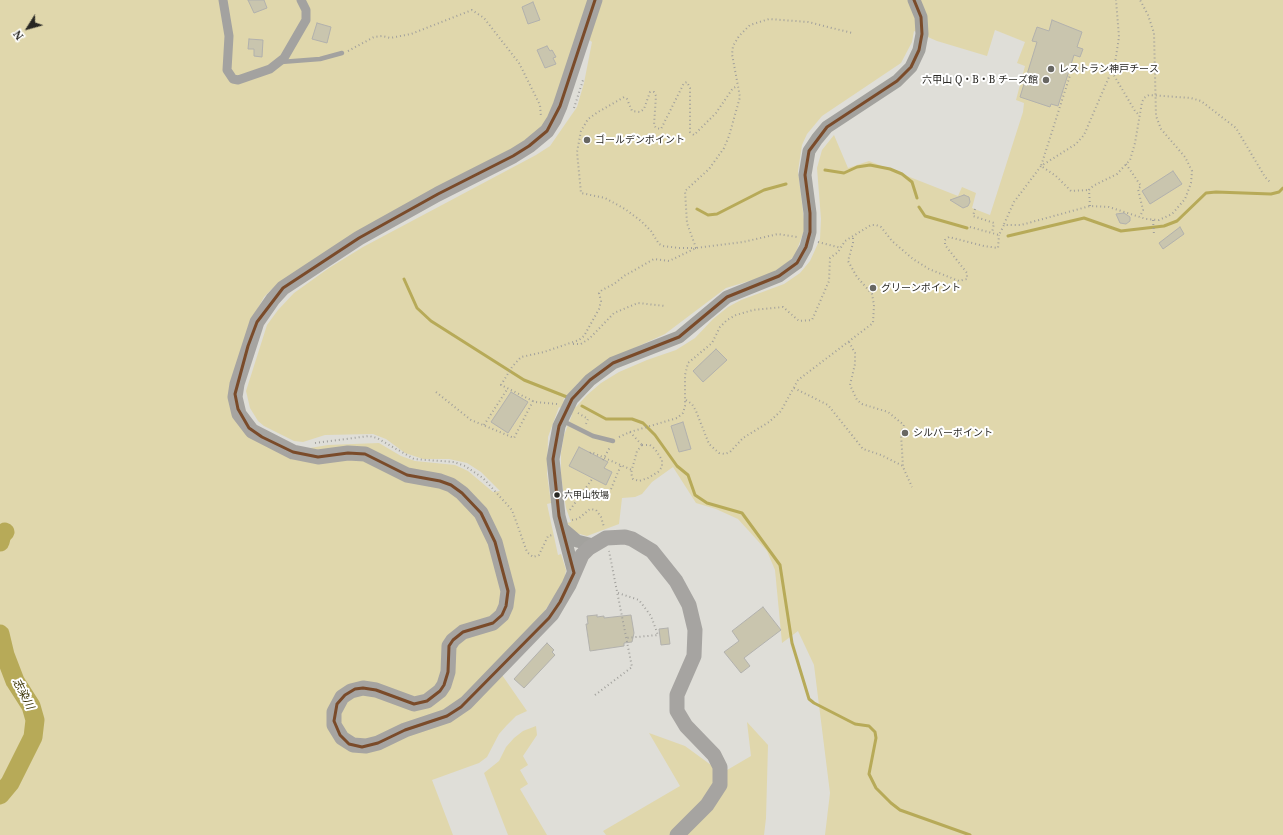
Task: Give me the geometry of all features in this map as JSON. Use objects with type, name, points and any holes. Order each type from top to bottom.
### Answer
[{"type":"main road","points":[[595,0],[556,115],[547,131],[519,152],[359,238],[283,288],[273,299],[257,322],[237,384],[235,397],[239,414],[248,428],[262,437],[293,452],[318,457],[348,453],[365,454],[403,474],[444,482],[451,485],[462,493],[481,513],[495,542],[508,590],[506,606],[502,615],[493,623],[464,632],[455,638],[449,646],[448,672],[444,685],[440,691],[427,701],[414,704],[376,690],[363,688],[355,689],[345,695],[337,704],[334,720],[340,735],[348,744],[357,746],[372,745],[405,730],[447,716],[461,707],[549,618],[560,602],[582,555],[593,545],[606,538],[614,536],[632,539],[641,544],[662,561],[676,580],[689,605],[695,630],[694,656],[677,695],[678,711],[686,726],[714,755],[720,767],[721,775],[720,785],[707,805],[677,835]]},
{"type":"street","points":[[222,0],[229,36],[228,70],[233,79],[242,79],[270,68],[280,62],[306,20],[306,10],[301,0]]},
{"type":"street","points":[[574,573],[558,532],[553,459],[555,442],[567,410],[590,380],[613,363],[679,337],[726,297],[779,276],[797,263],[806,247],[810,230],[805,175],[809,151],[827,127],[897,81],[911,67],[919,50],[922,34],[921,17],[914,0]]},
{"type":"street","points":[[558,532],[577,541],[593,545]]},
{"type":"lane","points":[[280,62],[320,58],[342,53]]},
{"type":"lane","points":[[567,410],[593,436],[612,441]]},
{"type":"path","points":[[636,430],[676,418],[683,413],[686,400],[685,375],[688,363],[712,342],[720,327],[727,320],[736,315],[753,310],[783,307],[798,321],[812,320],[829,281],[830,258],[845,241],[871,225],[876,225],[881,228],[892,241],[913,259],[940,273],[959,281],[964,281],[968,276],[967,273],[945,245],[945,240],[949,237],[998,248],[999,235],[1014,202],[1042,166],[1080,140],[1112,72],[1118,51],[1119,37],[1116,0]]},
{"type":"path","points":[[1004,225],[1021,225],[1090,206],[1109,207],[1140,217],[1159,220],[1172,214],[1185,199],[1191,183],[1192,171],[1185,157],[1161,129],[1156,116],[1154,95],[1154,33],[1148,15],[1140,0]]},
{"type":"path","points":[[342,53],[357,48],[374,37],[382,36],[390,38],[411,34],[472,10],[484,18],[519,63],[540,105],[542,122],[547,131]]},
{"type":"path","points":[[696,248],[686,223],[685,191],[709,169],[724,148],[740,97],[732,54],[733,46],[747,28],[758,21],[778,19],[808,22],[852,32]]},
{"type":"path","points":[[1042,166],[1072,69]]},
{"type":"path","points":[[1112,72],[1135,111],[1139,115]]},
{"type":"path","points":[[738,86],[734,88],[716,113],[694,135],[690,132],[690,88],[687,82],[684,84],[661,129],[656,128],[654,125],[656,96],[654,92],[650,92],[644,109],[640,112],[632,111],[627,99],[624,97],[588,119],[581,131],[577,152],[581,193],[605,198],[625,209],[641,221],[651,231],[659,244],[664,246],[696,248],[743,242],[778,234],[790,235]]},
{"type":"path","points":[[1090,206],[1089,190],[1092,186],[1118,174],[1126,164],[1134,147],[1139,115],[1144,98],[1154,95],[1191,98],[1200,101],[1230,124],[1241,135],[1265,177],[1271,183]]},
{"type":"path","points":[[1126,164],[1141,186],[1138,189],[1143,210],[1140,217]]},
{"type":"path","points":[[1042,166],[1062,181],[1069,190],[1089,190]]},
{"type":"path","points":[[975,209],[973,216],[994,223],[992,233]]},
{"type":"path","points":[[1153,220],[1154,235]]},
{"type":"path","points":[[970,227],[999,235]]},
{"type":"path","points":[[686,400],[692,404],[696,410],[709,444],[719,453],[725,454],[733,449],[743,438],[776,417],[781,411],[798,380],[873,323],[874,305],[872,294],[857,277],[848,261],[853,243],[853,237]]},
{"type":"path","points":[[828,245],[840,248]]},
{"type":"path","points":[[572,344],[584,336],[599,309],[601,301],[600,293],[602,290],[612,286],[624,276],[654,259],[669,261],[675,260],[696,248]]},
{"type":"path","points":[[588,419],[567,410],[533,402],[501,384],[512,367],[521,357],[527,357],[572,344],[581,344],[590,338],[614,313],[632,305],[638,303],[665,306]]},
{"type":"path","points":[[849,342],[855,353],[855,364],[850,385],[858,400],[862,404],[888,412],[904,425],[901,434],[903,467],[912,487]]},
{"type":"path","points":[[484,425],[508,388]]},
{"type":"path","points":[[794,388],[828,405],[863,450],[881,455],[903,467]]},
{"type":"path","points":[[436,392],[470,420],[514,438],[533,402]]},
{"type":"path","points":[[630,432],[642,445],[650,446],[655,449],[662,460],[662,467],[658,472],[639,481],[633,479],[632,470],[637,451],[642,445]]},
{"type":"path","points":[[327,440],[369,436],[377,438],[414,458],[454,462],[465,466],[483,478],[512,510],[527,552],[533,557],[539,555],[548,536],[558,532]]},
{"type":"path","points":[[590,453],[591,452],[632,470]]},
{"type":"path","points":[[611,489],[621,465]]},
{"type":"path","points":[[568,512],[593,478]]},
{"type":"path","points":[[578,519],[590,509],[596,510],[603,525]]},
{"type":"path","points":[[595,694],[632,667],[613,567]]},
{"type":"path","points":[[618,593],[639,600],[651,616],[658,635],[626,638]]},
{"type":"shaded area","points":[[0,0],[1283,0],[1283,835],[825,835],[830,793],[814,665],[798,631],[782,643],[775,570],[767,551],[738,519],[716,509],[696,503],[673,467],[652,482],[642,494],[635,497],[622,498],[619,524],[587,536],[576,533],[567,523],[571,522],[566,508],[561,476],[561,453],[564,435],[572,415],[559,407],[548,437],[547,474],[551,503],[547,504],[558,555],[561,554],[566,570],[564,582],[502,675],[527,711],[516,716],[507,725],[499,734],[487,757],[479,763],[432,780],[453,835],[0,835]],"holes":[[[995,30],[1025,42],[1017,63],[1025,66],[1016,100],[1024,103],[1023,112],[990,215],[972,208],[976,193],[962,187],[958,196],[869,161],[848,168],[834,135],[822,150],[817,168],[821,219],[820,239],[810,261],[800,273],[784,284],[741,300],[728,307],[713,319],[695,338],[676,350],[619,372],[601,383],[576,407],[563,400],[578,383],[608,360],[665,334],[726,288],[769,275],[787,263],[795,255],[805,228],[798,171],[802,145],[807,134],[822,116],[901,63],[912,42],[914,31],[937,41],[987,56]],[[582,34],[592,42],[584,83],[577,107],[550,146],[536,155],[363,247],[329,268],[294,293],[278,310],[267,325],[246,391],[250,408],[258,421],[264,426],[294,441],[303,442],[325,435],[373,434],[386,439],[405,453],[423,459],[449,459],[467,463],[481,472],[500,491],[493,492],[468,471],[455,465],[415,461],[401,456],[379,443],[328,445],[304,449],[322,450],[271,448],[229,391],[252,319],[264,297],[273,288],[526,142],[550,118]]]},
{"type":"shaded area","points":[[747,722],[768,745],[766,818],[764,835],[606,835],[603,831],[680,786],[649,733],[685,746],[722,773],[751,756]]},
{"type":"shaded area","points":[[536,726],[537,735],[523,756],[528,765],[520,770],[528,784],[520,789],[547,835],[508,835],[484,773],[499,761],[506,747],[514,738],[523,731]]},
{"type":"building","points":[[248,0],[264,0],[267,8],[254,13]]},
{"type":"building","points":[[533,2],[540,20],[528,24],[522,7]]},
{"type":"building","name":"六甲山 Q・B・B チーズ館","points":[[1052,20],[1082,32],[1077,47],[1083,49],[1080,57],[1074,55],[1058,106],[1051,104],[1050,107],[1020,97],[1037,42],[1032,41],[1037,27],[1049,31]]},
{"type":"building","points":[[317,23],[331,27],[327,43],[312,39]]},
{"type":"building","points":[[249,39],[263,40],[262,57],[254,56],[254,49],[248,49]]},
{"type":"building","points":[[547,46],[550,51],[552,50],[556,57],[553,58],[556,64],[545,68],[537,50]]},
{"type":"building","points":[[1173,171],[1182,184],[1150,204],[1142,191]]},
{"type":"building","points":[[964,195],[969,197],[970,202],[968,206],[963,208],[950,200]]},
{"type":"building","points":[[1124,213],[1130,217],[1130,221],[1126,224],[1120,223],[1116,214]]},
{"type":"building","points":[[1180,227],[1184,234],[1163,249],[1159,243]]},
{"type":"building","points":[[716,349],[727,360],[703,382],[693,371]]},
{"type":"building","points":[[511,392],[528,402],[508,433],[491,422]]},
{"type":"building","points":[[683,422],[691,449],[679,452],[671,426]]},
{"type":"building","points":[[579,447],[608,462],[604,468],[612,472],[606,485],[569,466]]},
{"type":"building","points":[[763,607],[781,630],[744,658],[750,666],[741,673],[724,652],[739,641],[732,631]]},
{"type":"building","points":[[597,615],[597,617],[604,616],[604,618],[631,615],[634,633],[632,642],[624,643],[624,646],[590,651],[586,624],[588,624],[587,616]]},
{"type":"building","points":[[668,628],[670,644],[661,645],[659,629]]},
{"type":"building","points":[[547,643],[554,650],[552,652],[555,655],[524,688],[514,679]]},
{"type":"waterway","points":[[825,170],[844,173],[857,167],[870,165],[890,169],[902,174],[912,182],[917,198]]},
{"type":"waterway","points":[[697,209],[708,215],[717,214],[764,190],[786,184]]},
{"type":"waterway","points":[[1008,236],[1084,218],[1121,231],[1164,226],[1177,221],[1206,193],[1271,194],[1279,192],[1283,188]]},
{"type":"waterway","points":[[919,207],[925,216],[967,228]]},
{"type":"waterway","points":[[404,279],[417,308],[431,321],[524,380],[567,397]]},
{"type":"waterway","points":[[582,406],[606,419],[632,419],[643,423],[655,435],[677,466],[688,475],[695,495],[707,503],[742,513],[780,565],[792,643],[809,699],[855,724],[869,726],[875,732],[876,738],[869,774],[876,788],[891,803],[900,810],[970,835]]},
{"type":"waterway","name":"志染川","points":[[0,542],[2,534],[5,532]]},
{"type":"waterway","name":"志染川","points":[[0,634],[5,655],[15,681],[31,706],[35,720],[33,737],[10,783],[0,795]]},
{"type":"transit line","points":[[574,573],[560,602],[549,618],[461,707],[447,716],[405,730],[378,743],[362,747],[349,744],[340,735],[334,721],[337,704],[345,695],[355,689],[363,688],[376,690],[414,704],[427,701],[440,691],[444,685],[448,672],[449,646],[453,640],[463,632],[493,623],[502,615],[506,606],[508,591],[495,542],[481,513],[462,493],[451,485],[440,481],[407,475],[365,454],[348,453],[318,457],[293,452],[262,437],[249,428],[238,409],[235,394],[248,346],[257,322],[283,288],[359,238],[438,194],[513,156],[529,146],[547,131],[560,106],[595,0]]},
{"type":"transit line","points":[[574,573],[559,516],[553,459],[559,426],[572,399],[590,380],[613,363],[679,337],[727,297],[779,276],[797,263],[806,247],[810,232],[810,213],[805,175],[809,151],[827,127],[897,81],[911,67],[919,50],[922,34],[921,17],[914,0]]},
{"type":"place","name":"レストラン神戸チース","points":[[1051,69]]},
{"type":"place","name":"六甲山 Q・B・B チーズ館","points":[[1046,80]]},
{"type":"place","name":"ゴールデンポイント","points":[[587,140]]},
{"type":"place","name":"グリーンポイント","points":[[873,288]]},
{"type":"place","name":"シルバーポイント","points":[[905,433]]},
{"type":"place","name":"六甲山牧場","points":[[557,495]]}]
